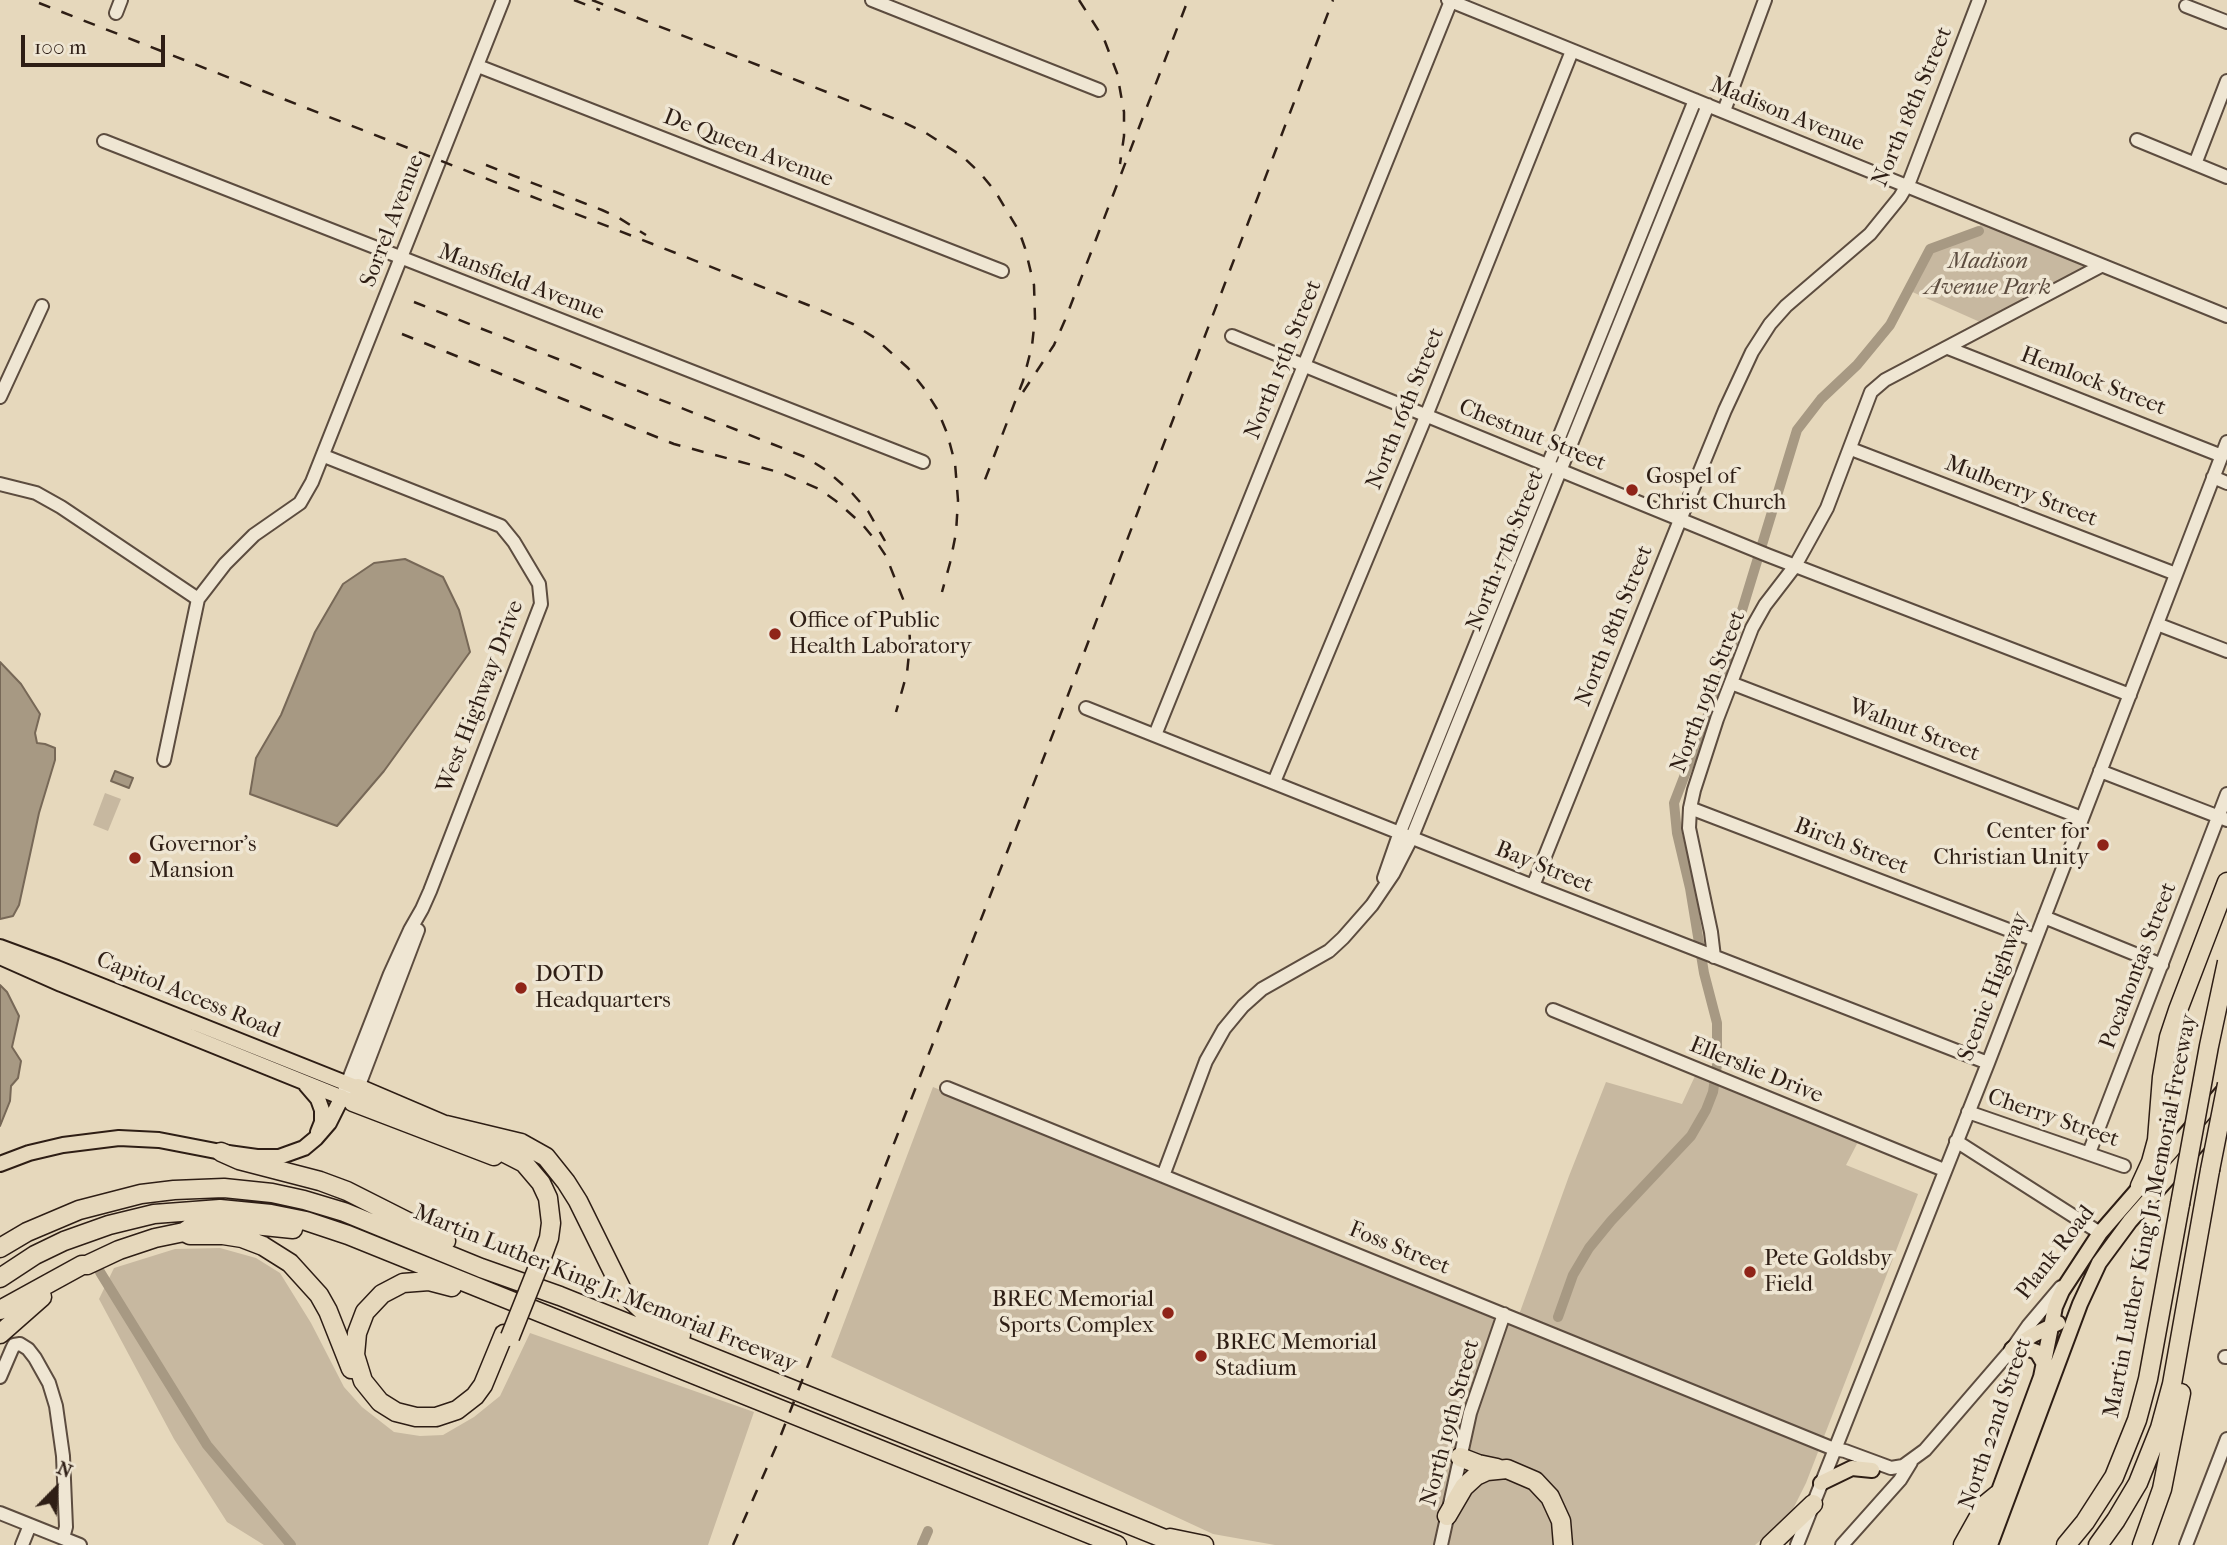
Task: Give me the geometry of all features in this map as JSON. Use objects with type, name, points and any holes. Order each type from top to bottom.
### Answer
[{"type":"highway","points":[[2140,1186],[2157,1140],[2162,1077],[2169,1037],[2227,882]]},
{"type":"highway","name":"Martin Luther King Jr Memorial Freeway","points":[[2066,1545],[2114,1477],[2137,1420],[2149,1371],[2227,962]]},
{"type":"highway","points":[[2098,1545],[2131,1496],[2154,1448],[2172,1384],[2227,1085]]},
{"type":"highway","points":[[350,1093],[446,1125],[521,1143],[546,1157],[578,1201],[618,1284],[629,1299],[656,1321],[725,1363]]},
{"type":"highway","points":[[350,1093],[521,1171],[535,1186],[544,1209],[544,1234],[539,1256]]},
{"type":"highway","points":[[184,1232],[190,1235],[242,1238],[263,1246],[290,1263],[319,1295],[356,1380],[367,1398],[381,1411],[417,1425],[438,1423],[457,1417],[473,1406],[489,1388],[539,1256],[549,1238],[551,1214],[548,1198],[537,1176],[517,1158],[446,1125]]},
{"type":"highway","points":[[221,1152],[239,1160],[320,1181],[347,1191],[412,1226],[560,1296]]},
{"type":"highway","name":"Martin Luther King Jr Memorial Freeway","points":[[0,1248],[65,1215],[125,1197],[174,1190],[242,1189],[292,1197],[344,1212],[481,1268],[560,1296],[1180,1545]]},
{"type":"highway","name":"Martin Luther King Jr Memorial Freeway","points":[[0,1278],[35,1255],[76,1236],[132,1219],[170,1212],[212,1209],[255,1212],[306,1221],[348,1235],[1117,1545]]},
{"type":"highway","points":[[0,1335],[34,1303],[87,1265],[134,1244],[184,1232],[190,1228],[240,1225],[348,1235]]},
{"type":"highway","points":[[0,1310],[82,1265],[87,1265]]},
{"type":"highway","points":[[2142,1545],[2166,1474],[2184,1378],[2189,1349],[2193,1268]]},
{"type":"highway","points":[[507,1336],[475,1396],[451,1413],[430,1418],[403,1415],[380,1402],[363,1381],[355,1355],[358,1327],[370,1305],[396,1286],[419,1281],[447,1285],[504,1308],[598,1336]]},
{"type":"highway","points":[[1460,1457],[1478,1464],[1507,1469],[1535,1481],[1550,1497],[1561,1521],[1563,1545]]},
{"type":"highway","points":[[1447,1517],[1465,1487],[1476,1476],[1488,1471],[1507,1469]]},
{"type":"highway","points":[[1963,1545],[1986,1504],[1997,1495]]},
{"type":"highway","points":[[1770,1545],[1813,1504]]},
{"type":"highway","points":[[1043,1515],[1088,1545]]},
{"type":"highway","points":[[1161,1536],[1204,1545]]},
{"type":"main road","name":"Capitol Access Road","points":[[0,947],[57,968],[350,1093]]},
{"type":"main road","name":"Capitol Access Road","points":[[0,957],[50,980],[299,1080],[350,1093]]},
{"type":"main road","points":[[299,1080],[314,1093],[320,1104],[322,1122],[316,1138]]},
{"type":"main road","name":"Plank Road","points":[[2069,1277],[2100,1233],[2227,1085]]},
{"type":"main road","points":[[0,1164],[29,1153],[63,1145],[119,1138],[170,1141],[221,1152],[279,1157],[304,1148],[316,1138],[350,1093]]},
{"type":"main road","name":"Plank Road","points":[[2080,1304],[2105,1253],[2227,1111]]},
{"type":"main road","name":"North 22nd Street","points":[[1979,1545],[2036,1392],[2058,1299],[2069,1277]]},
{"type":"main road","points":[[2015,1347],[2064,1319],[2080,1304]]},
{"type":"main road","name":"North 22nd Street","points":[[1990,1545],[2080,1304]]},
{"type":"main road","points":[[2015,1347],[2024,1345],[2037,1352],[2044,1364]]},
{"type":"main road","points":[[1821,1483],[1852,1468],[1872,1470]]},
{"type":"street","name":"Sorrel Avenue","points":[[198,599],[225,564],[254,535],[300,503],[324,456],[503,0]]},
{"type":"street","points":[[872,0],[1099,90]]},
{"type":"street","points":[[1724,111],[1765,0]]},
{"type":"street","name":"North 18th Street","points":[[1533,886],[1725,410],[1752,352],[1786,306],[1870,234],[1907,186],[1979,0]]},
{"type":"street","name":"Madison Avenue","points":[[1450,1],[2227,316]]},
{"type":"street","name":"North 15th Street","points":[[1155,735],[1450,1]]},
{"type":"street","points":[[2186,6],[2227,22]]},
{"type":"street","name":"North 16th Street","points":[[1274,782],[1426,416],[1572,51]]},
{"type":"street","name":"De Queen Avenue","points":[[478,66],[1002,271]]},
{"type":"street","points":[[2195,164],[2227,81]]},
{"type":"street","name":"North 17th Street","points":[[1406,835],[1454,697],[1695,100]]},
{"type":"street","name":"North 17th Street","points":[[1163,1176],[1206,1061],[1224,1029],[1262,989],[1336,945],[1368,911],[1380,892],[1467,703],[1708,105]]},
{"type":"street","points":[[2137,140],[2227,177]]},
{"type":"street","name":"Mansfield Avenue","points":[[104,141],[923,462]]},
{"type":"street","name":"North 19th Street","points":[[1711,956],[1711,932],[1689,828],[1690,808],[1713,730],[1756,621],[1795,566],[1827,508],[1870,396],[1876,386],[2101,266]]},
{"type":"street","points":[[0,397],[42,306]]},
{"type":"street","name":"Chestnut Street","points":[[1232,336],[1751,549],[2130,695]]},
{"type":"street","points":[[1598,339],[1612,345]]},
{"type":"street","name":"Hemlock Street","points":[[1948,348],[2222,456]]},
{"type":"street","name":"Scenic Highway","points":[[1797,1545],[1988,1063],[2227,442]]},
{"type":"street","name":"Mulberry Street","points":[[1851,449],[2176,574]]},
{"type":"street","name":"West Highway Drive","points":[[324,456],[501,526],[514,542],[539,584],[541,604],[422,909],[417,932],[350,1093]]},
{"type":"street","points":[[2213,477],[2227,483]]},
{"type":"street","points":[[0,484],[36,493],[61,507],[198,599],[164,760]]},
{"type":"street","points":[[2157,624],[2227,651]]},
{"type":"street","name":"Walnut Street","points":[[1731,683],[2082,818]]},
{"type":"street","points":[[1454,697],[1467,703]]},
{"type":"street","name":"Bay Street","points":[[1086,708],[1988,1063]]},
{"type":"street","points":[[2100,771],[2223,818]]},
{"type":"street","name":"Pocahontas Street","points":[[2089,1153],[2223,818],[2227,794]]},
{"type":"street","name":"Birch Street","points":[[1690,808],[2035,940]]},
{"type":"street","points":[[2044,917],[2162,965]]},
{"type":"street","name":"Ellerslie Drive","points":[[1553,1010],[1944,1170]]},
{"type":"street","name":"Foss Street","points":[[947,1088],[1834,1449]]},
{"type":"street","name":"Cherry Street","points":[[1968,1112],[2124,1166]]},
{"type":"street","points":[[1956,1141],[2100,1233]]},
{"type":"street","name":"Plank Road","points":[[1842,1545],[2015,1347],[2028,1326],[2069,1277]]},
{"type":"street","name":"North 19th Street","points":[[1441,1545],[1474,1399],[1504,1314]]},
{"type":"street","points":[[0,1377],[8,1356],[14,1345],[18,1344],[28,1349],[49,1383],[56,1406],[65,1494],[66,1527],[63,1538]]},
{"type":"street","points":[[2186,1545],[2227,1439]]},
{"type":"street","points":[[1834,1449],[1891,1468],[1903,1466],[1920,1454]]},
{"type":"street","points":[[1834,1449],[1843,1457],[1872,1470],[1903,1475]]},
{"type":"street","points":[[0,1513],[80,1545]]},
{"type":"street","points":[[22,1545],[30,1525]]},
{"type":"green space","name":"Madison Avenue Park","points":[[1983,217],[2101,266],[1989,326],[1908,290],[1930,249],[1978,231]]},
{"type":"green space","points":[[105,793],[121,799],[108,831],[93,825]]},
{"type":"green space","name":"BREC Memorial Sports Complex","points":[[1695,1076],[1858,1142],[1846,1165],[1918,1194],[1806,1483],[1789,1517],[1755,1545],[1275,1545],[1213,1534],[831,1357],[933,1087],[1516,1323],[1606,1082],[1682,1104]]},
{"type":"green space","points":[[220,1248],[256,1258],[280,1273],[311,1323],[344,1387],[362,1407],[394,1432],[420,1436],[443,1435],[474,1417],[500,1396],[530,1333],[754,1412],[708,1545],[264,1545],[227,1522],[174,1439],[99,1299],[114,1268],[175,1249]]},
{"type":"shaded area","points":[[405,559],[443,577],[459,610],[470,652],[384,771],[337,826],[250,794],[256,758],[281,715],[315,632],[343,584],[374,563]]},
{"type":"shaded area","points":[[0,662],[21,684],[40,714],[35,733],[37,743],[55,748],[55,760],[39,813],[19,905],[13,916],[0,919]]},
{"type":"shaded area","points":[[115,771],[133,778],[129,788],[111,781]]},
{"type":"shaded area","points":[[0,985],[7,992],[19,1016],[12,1047],[21,1061],[18,1078],[11,1086],[10,1101],[0,1126]]},
{"type":"waterway","points":[[1558,1317],[1573,1275],[1589,1248],[1691,1136],[1713,1092],[1717,1065],[1717,1023],[1704,973],[1690,888],[1677,833],[1674,803],[1718,689],[1797,430],[1821,399],[1857,365],[1890,325],[1930,249],[1979,231]]},
{"type":"waterway","points":[[100,1272],[207,1445],[291,1545]]},
{"type":"waterway","points":[[922,1545],[928,1531]]},
{"type":"railway","points":[[574,0],[600,10]]},
{"type":"railway","points":[[592,0],[903,122],[962,156],[995,191],[1019,231],[1025,248],[1034,285],[1035,318],[1032,346],[1023,381],[981,490]]},
{"type":"railway","points":[[1079,0],[1104,39],[1117,73],[1124,112],[1120,164]]},
{"type":"railway","points":[[1023,392],[1054,345],[1065,320],[1188,0]]},
{"type":"railway","points":[[733,1545],[779,1440],[1068,695],[1333,0]]},
{"type":"railway","points":[[39,3],[808,305],[853,324],[875,338],[908,368],[923,387],[937,409],[955,463],[958,500],[956,533],[942,592]]},
{"type":"railway","points":[[486,165],[602,210],[646,235]]},
{"type":"railway","points":[[414,302],[805,457],[826,470],[852,493],[868,511],[885,541]]},
{"type":"railway","points":[[402,334],[674,444],[782,473],[819,489],[836,501],[862,524],[876,541],[886,556],[905,604],[909,619],[910,644],[907,673],[896,712]]},
{"type":"place","name":"Gospel of Christ Church","points":[[1632,490]]},
{"type":"place","name":"Office of Public Health Laboratory","points":[[775,634]]},
{"type":"place","name":"Center for Christian Unity","points":[[2103,845]]},
{"type":"place","name":"Governor's Mansion","points":[[135,858]]},
{"type":"place","name":"DOTD Headquarters","points":[[521,988]]},
{"type":"place","name":"Pete Goldsby Field","points":[[1750,1272]]},
{"type":"place","name":"BREC Memorial Sports Complex","points":[[1168,1313]]},
{"type":"place","name":"BREC Memorial Stadium","points":[[1201,1356]]}]
